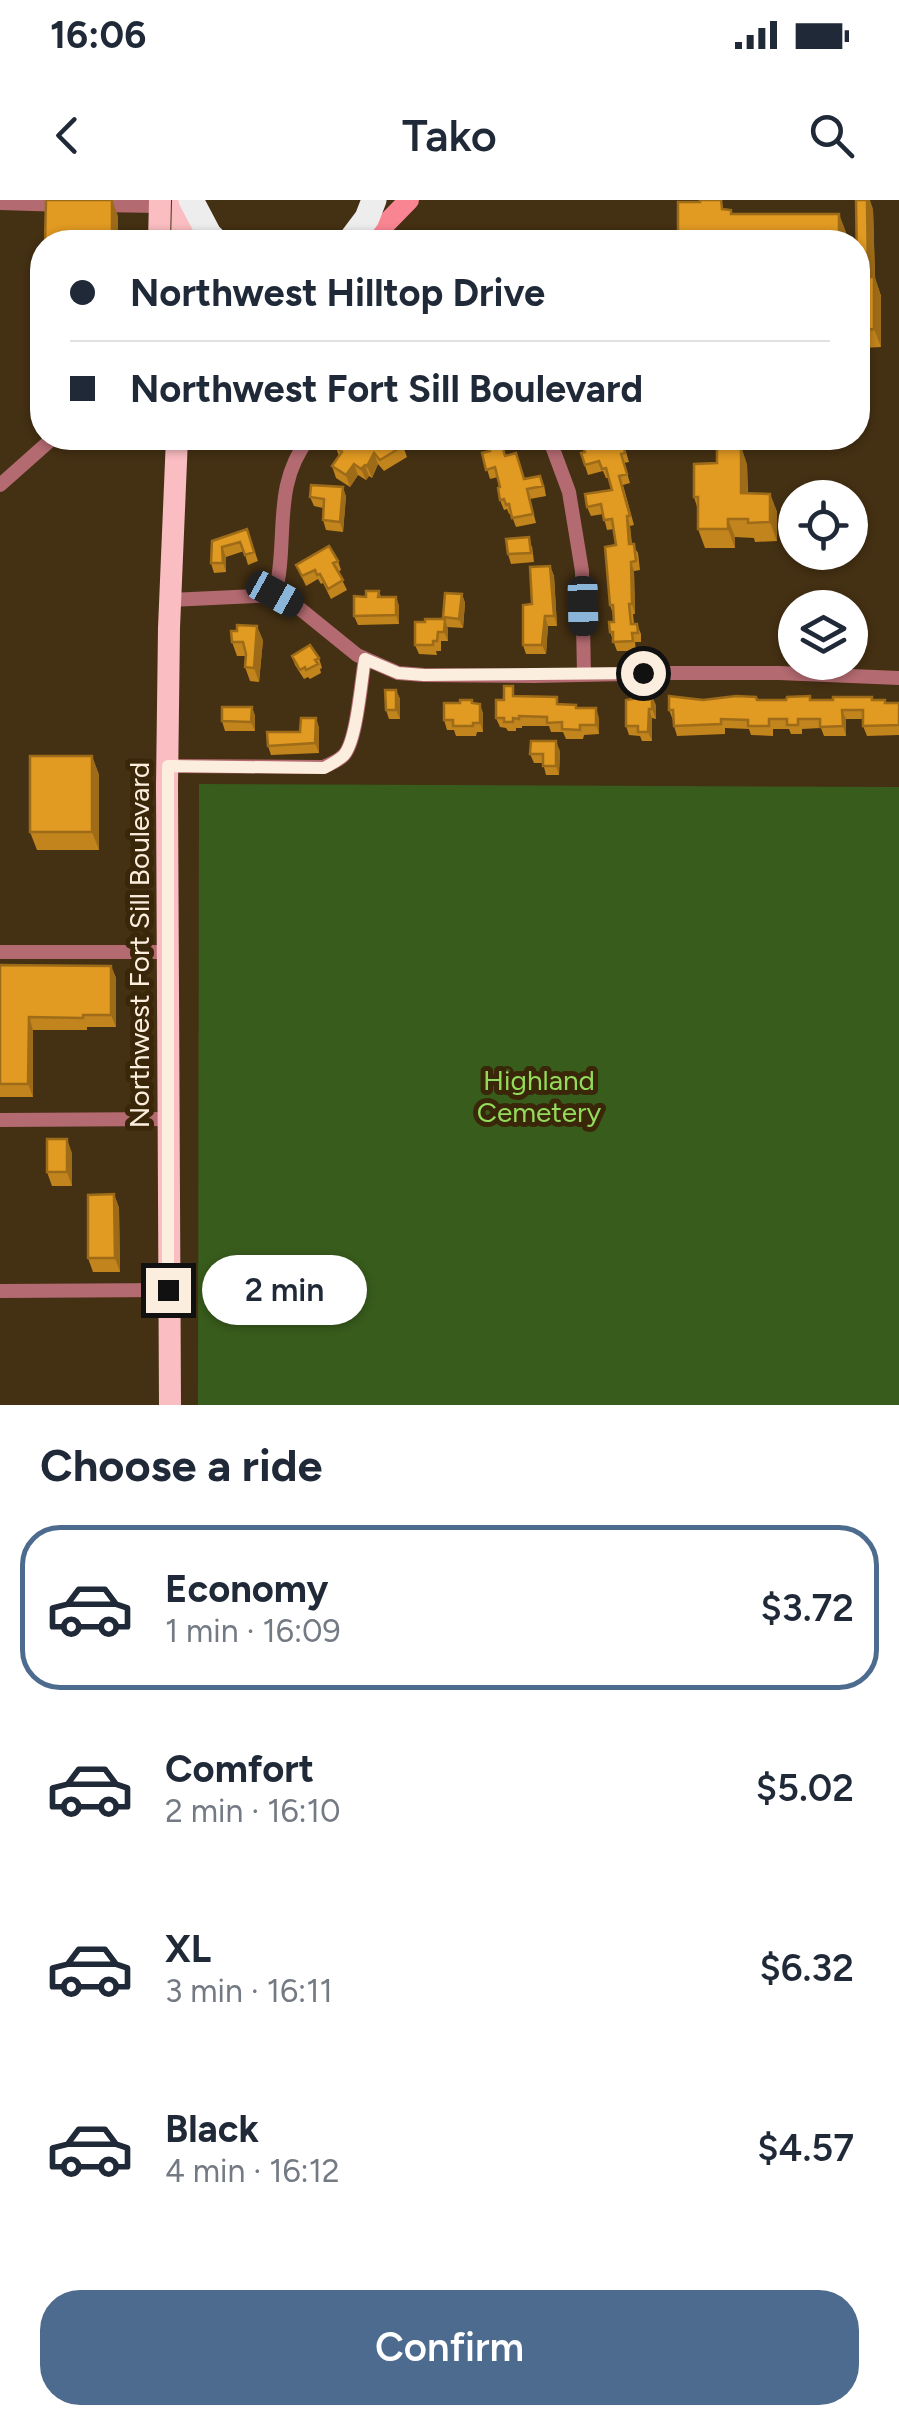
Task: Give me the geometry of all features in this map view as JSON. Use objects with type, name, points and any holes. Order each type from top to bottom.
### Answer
[{"type":"highway","points":[[358,230],[374,200]]},
{"type":"highway","points":[[174,202],[205,230]]},
{"type":"main road","points":[[164,230],[174,202]]},
{"type":"main road","points":[[174,202],[180,230]]},
{"type":"main road","name":"Northwest Fort Sill Boulevard","points":[[168,450],[175,486]]},
{"type":"main road","name":"Northwest Fort Sill Boulevard","points":[[170,1405],[168,766],[176,450]]},
{"type":"street","points":[[380,230],[410,200]]},
{"type":"street","points":[[0,203],[174,202]]},
{"type":"street","points":[[0,485],[39,450]]},
{"type":"street","points":[[275,594],[280,577],[286,480],[300,450]]},
{"type":"street","points":[[553,450],[568,492],[582,571],[584,675]]},
{"type":"street","points":[[170,600],[275,594],[300,608],[357,656],[398,673],[780,673],[899,678]]},
{"type":"street","points":[[168,766],[324,768],[335,763],[347,752],[353,734],[365,659]]},
{"type":"street","points":[[0,952],[169,952]]},
{"type":"street","points":[[0,1120],[170,1119]]},
{"type":"street","points":[[0,1291],[168,1290]]},
{"type":"green space","name":"Highland Cemetery","points":[[199,784],[899,787],[899,1405],[198,1405]]},
{"type":"building","points":[[46,200],[112,200],[112,230],[45,230]]},
{"type":"building","points":[[721,200],[722,209],[731,210],[731,214],[839,214],[839,230],[678,230],[678,202]]},
{"type":"building","points":[[856,200],[867,200],[867,230],[856,230]]},
{"type":"building","points":[[870,277],[874,277],[874,329],[870,329]]},
{"type":"building","points":[[396,450],[380,460],[374,453],[367,466],[361,469],[354,464],[346,475],[332,466],[342,452]]},
{"type":"building","points":[[503,450],[505,456],[516,453],[524,479],[540,476],[543,486],[527,489],[533,514],[512,518],[509,504],[500,500],[495,467],[486,470],[482,453]]},
{"type":"building","points":[[624,450],[621,454],[627,474],[619,476],[630,516],[629,544],[634,544],[636,561],[631,562],[629,604],[631,624],[637,624],[638,633],[632,633],[633,641],[613,642],[610,632],[613,605],[605,547],[616,545],[612,519],[604,520],[601,504],[587,507],[585,494],[612,490],[606,468],[602,469],[599,461],[585,465],[581,453]]},
{"type":"building","points":[[717,450],[741,450],[741,493],[770,494],[770,522],[728,519],[728,529],[698,529],[694,464],[717,463]]},
{"type":"building","points":[[311,485],[343,487],[340,522],[323,520],[324,499],[310,497]]},
{"type":"building","points":[[247,529],[254,552],[245,555],[240,542],[222,547],[223,563],[211,563],[212,541]]},
{"type":"building","points":[[529,537],[531,553],[508,554],[506,539]]},
{"type":"building","points":[[329,546],[343,580],[328,589],[315,570],[302,576],[296,565]]},
{"type":"building","points":[[550,566],[554,616],[545,616],[542,645],[523,645],[523,605],[532,604],[530,567]]},
{"type":"building","points":[[366,591],[379,591],[378,597],[396,597],[396,615],[354,616],[354,596],[366,597]]},
{"type":"building","points":[[445,593],[462,594],[459,619],[443,617]]},
{"type":"building","points":[[445,619],[444,632],[438,632],[433,645],[415,645],[415,622]]},
{"type":"building","points":[[237,625],[257,626],[254,668],[245,667],[243,642],[232,642],[231,631],[237,631]]},
{"type":"building","points":[[310,645],[319,658],[315,660],[318,664],[300,670],[292,656]]},
{"type":"building","points":[[504,686],[513,686],[513,696],[557,697],[557,704],[596,708],[596,725],[580,725],[580,730],[562,729],[562,722],[547,723],[547,717],[519,716],[513,722],[504,722],[504,718],[496,718],[496,700],[504,700]]},
{"type":"building","points":[[385,690],[396,690],[396,710],[386,710]]},
{"type":"building","points":[[652,696],[648,732],[638,732],[638,726],[626,726],[626,700]]},
{"type":"building","points":[[669,696],[703,700],[736,696],[757,700],[872,697],[885,703],[899,703],[899,725],[863,726],[863,710],[842,710],[843,726],[820,727],[820,719],[798,719],[798,725],[787,725],[787,719],[769,719],[769,726],[748,726],[748,720],[721,719],[721,724],[674,726]]},
{"type":"building","points":[[460,700],[480,704],[480,723],[453,726],[453,720],[444,720],[444,703]]},
{"type":"building","points":[[222,707],[252,707],[251,722],[222,721]]},
{"type":"building","points":[[301,718],[316,718],[315,743],[268,746],[267,732],[300,732]]},
{"type":"building","points":[[531,741],[556,741],[556,766],[543,766],[543,754],[530,754]]},
{"type":"building","points":[[30,756],[92,756],[92,832],[30,832]]},
{"type":"building","points":[[0,965],[111,966],[111,1015],[29,1017],[28,1084],[0,1084]]},
{"type":"building","points":[[47,1139],[67,1139],[67,1172],[47,1172]]},
{"type":"building","points":[[114,1194],[115,1258],[88,1258],[88,1195]]},
{"type":"route","points":[[168,1290],[168,766],[324,768],[335,763],[347,752],[353,734],[365,659],[398,673],[424,675],[643,673]]}]
